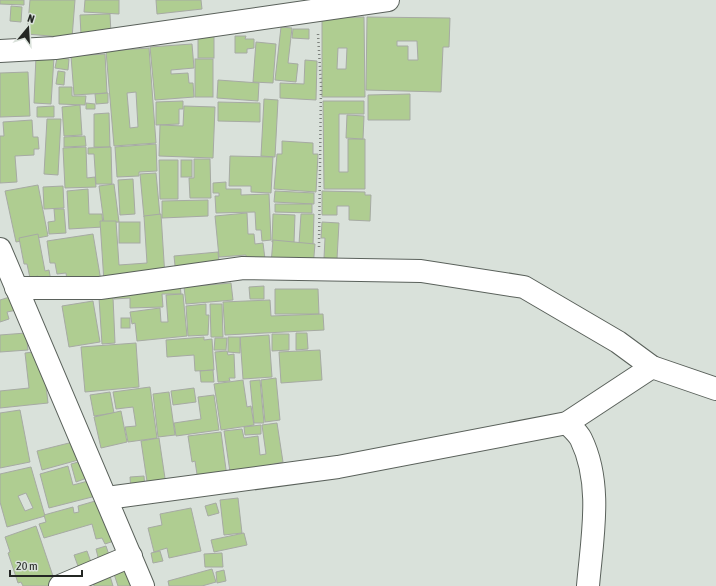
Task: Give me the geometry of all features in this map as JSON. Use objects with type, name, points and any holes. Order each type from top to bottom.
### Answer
[{"type":"street","points":[[0,51],[55,48],[388,0]]},
{"type":"street","points":[[0,249],[107,498],[143,586]]},
{"type":"street","points":[[16,288],[100,288],[243,268],[421,271],[524,287],[618,342],[652,367],[716,389]]},
{"type":"street","points":[[107,498],[338,467],[567,423],[652,367]]},
{"type":"street","points":[[567,423],[580,438],[590,463],[594,490],[588,586]]},
{"type":"street","points":[[60,586],[131,556]]},
{"type":"path","points":[[317,10],[321,86],[319,270]]},
{"type":"building","points":[[0,0],[24,0],[24,5],[0,4]]},
{"type":"building","points":[[30,0],[75,0],[72,38],[27,34]]},
{"type":"building","points":[[85,0],[119,0],[119,14],[84,12]]},
{"type":"building","points":[[156,0],[201,0],[202,9],[157,14]]},
{"type":"building","points":[[11,6],[22,7],[21,22],[10,21]]},
{"type":"building","points":[[110,14],[111,34],[81,35],[80,15]]},
{"type":"building","points":[[364,17],[365,97],[322,97],[322,18]],"holes":[[[338,48],[347,48],[346,69],[337,69]]]},
{"type":"building","points":[[367,17],[450,18],[449,47],[443,47],[441,92],[366,90]],"holes":[[[397,41],[417,41],[418,60],[408,60],[408,46],[397,46]]]},
{"type":"building","points":[[281,27],[292,28],[288,63],[298,64],[296,82],[275,80]]},
{"type":"building","points":[[293,29],[309,29],[309,39],[292,38]]},
{"type":"building","points":[[198,33],[214,33],[214,58],[198,58]]},
{"type":"building","points":[[235,36],[246,36],[245,39],[254,39],[254,48],[247,49],[247,53],[235,53]]},
{"type":"building","points":[[256,42],[276,44],[273,83],[253,82]]},
{"type":"building","points":[[192,44],[194,68],[171,70],[171,74],[188,73],[189,83],[193,83],[194,97],[155,100],[150,47]]},
{"type":"building","points":[[149,48],[156,143],[114,146],[106,51]],"holes":[[[136,92],[138,127],[130,128],[127,93]]]},
{"type":"building","points":[[105,54],[107,93],[74,95],[71,56]]},
{"type":"building","points":[[36,56],[54,57],[51,104],[34,103]]},
{"type":"building","points":[[57,58],[69,59],[68,70],[55,68]]},
{"type":"building","points":[[195,59],[213,59],[213,97],[195,97]]},
{"type":"building","points":[[305,60],[317,61],[316,100],[280,98],[280,83],[304,84]]},
{"type":"building","points":[[58,71],[65,72],[64,85],[56,84]]},
{"type":"building","points":[[28,72],[30,116],[0,117],[0,73]]},
{"type":"building","points":[[218,80],[259,83],[258,101],[217,98]]},
{"type":"building","points":[[59,87],[72,87],[72,96],[86,96],[85,105],[59,104]]},
{"type":"building","points":[[108,93],[108,103],[96,104],[95,94]]},
{"type":"building","points":[[410,94],[410,120],[368,120],[368,95]]},
{"type":"building","points":[[264,99],[278,100],[275,157],[261,156]]},
{"type":"building","points":[[183,101],[183,109],[179,109],[179,124],[156,125],[156,102]]},
{"type":"building","points":[[323,101],[364,101],[364,114],[339,114],[339,172],[348,172],[348,139],[365,139],[365,189],[324,189]]},
{"type":"building","points":[[218,102],[260,103],[260,122],[218,121]]},
{"type":"building","points":[[86,103],[95,104],[95,109],[86,109]]},
{"type":"building","points":[[80,105],[82,135],[64,136],[62,107]]},
{"type":"building","points":[[54,106],[54,117],[37,117],[37,107]]},
{"type":"building","points":[[184,106],[215,107],[213,158],[159,156],[160,125],[183,126]]},
{"type":"building","points":[[109,113],[110,147],[94,147],[94,114]]},
{"type":"building","points":[[347,115],[364,116],[363,139],[346,138]]},
{"type":"building","points":[[47,119],[61,119],[58,175],[44,174]]},
{"type":"building","points":[[32,120],[33,137],[38,137],[39,149],[34,149],[34,155],[15,156],[17,182],[0,183],[0,136],[4,136],[3,122]]},
{"type":"building","points":[[85,136],[86,146],[64,147],[64,137]]},
{"type":"building","points":[[282,141],[313,143],[313,154],[318,154],[316,192],[274,189],[277,154],[282,154]]},
{"type":"building","points":[[156,144],[157,171],[139,172],[139,176],[117,177],[115,147]]},
{"type":"building","points":[[86,147],[87,178],[95,177],[96,187],[65,188],[63,148]]},
{"type":"building","points":[[111,147],[112,184],[96,184],[94,154],[88,154],[88,148]]},
{"type":"building","points":[[230,156],[273,157],[271,193],[251,192],[251,186],[229,186]]},
{"type":"building","points":[[194,159],[210,159],[211,198],[190,198],[189,178],[194,178]]},
{"type":"building","points":[[159,160],[178,160],[178,199],[160,199]]},
{"type":"building","points":[[181,160],[192,160],[192,177],[181,177]]},
{"type":"building","points":[[156,173],[160,216],[144,217],[140,174]]},
{"type":"building","points":[[133,179],[135,214],[120,215],[118,180]]},
{"type":"building","points":[[226,182],[226,189],[241,189],[241,195],[269,194],[271,240],[262,241],[261,230],[256,230],[255,212],[216,213],[215,196],[219,196],[219,193],[213,193],[213,183]]},
{"type":"building","points":[[114,184],[119,222],[104,223],[99,186]]},
{"type":"building","points":[[38,185],[48,236],[16,242],[5,191]]},
{"type":"building","points":[[63,186],[64,208],[44,209],[43,187]]},
{"type":"building","points":[[88,189],[89,214],[102,214],[103,227],[69,229],[67,191]]},
{"type":"building","points":[[275,191],[314,193],[314,204],[274,202]]},
{"type":"building","points":[[322,191],[365,192],[365,195],[371,195],[370,221],[349,220],[349,206],[337,206],[337,215],[322,215]]},
{"type":"building","points":[[208,200],[208,216],[162,218],[162,201]]},
{"type":"building","points":[[275,204],[312,204],[312,213],[275,212]]},
{"type":"building","points":[[54,209],[64,209],[66,233],[49,234],[48,222],[55,221]]},
{"type":"building","points":[[247,213],[248,234],[254,234],[255,244],[263,243],[265,259],[246,261],[246,255],[219,257],[215,216]]},
{"type":"building","points":[[161,214],[165,277],[104,282],[100,221],[116,221],[119,265],[147,263],[144,216]]},
{"type":"building","points":[[273,214],[295,215],[294,243],[272,242]]},
{"type":"building","points":[[301,214],[314,214],[313,245],[299,244]]},
{"type":"building","points":[[119,222],[140,222],[140,243],[119,243]]},
{"type":"building","points":[[322,222],[339,223],[337,259],[324,258],[325,238],[321,238]]},
{"type":"building","points":[[38,234],[45,271],[49,270],[51,281],[40,284],[38,276],[30,278],[27,264],[24,264],[19,238]]},
{"type":"building","points":[[93,234],[101,281],[67,280],[66,273],[57,274],[55,263],[50,263],[47,241]]},
{"type":"building","points":[[273,240],[315,244],[313,268],[271,264]]},
{"type":"building","points":[[218,252],[220,271],[176,275],[174,256]]},
{"type":"building","points":[[231,283],[233,300],[186,304],[184,287]]},
{"type":"building","points":[[180,284],[181,294],[162,294],[163,307],[130,308],[130,298],[114,299],[114,296]]},
{"type":"building","points":[[264,286],[264,299],[250,299],[249,287]]},
{"type":"building","points":[[275,289],[318,289],[319,314],[275,314]]},
{"type":"building","points":[[183,294],[187,336],[137,341],[135,323],[132,324],[130,312],[160,308],[161,322],[168,322],[166,295]]},
{"type":"building","points":[[13,296],[17,310],[7,312],[9,319],[0,322],[0,300]]},
{"type":"building","points":[[113,297],[115,343],[102,344],[99,298]]},
{"type":"building","points":[[270,300],[271,316],[323,314],[324,330],[225,335],[223,302]]},
{"type":"building","points":[[93,301],[100,342],[69,347],[62,306]]},
{"type":"building","points":[[206,304],[206,315],[209,315],[208,335],[188,336],[186,306]]},
{"type":"building","points":[[210,304],[222,304],[223,337],[211,337]]},
{"type":"building","points":[[121,318],[130,318],[130,328],[121,328]]},
{"type":"building","points":[[26,333],[28,350],[0,352],[0,335]]},
{"type":"building","points":[[296,333],[307,333],[308,349],[296,350]]},
{"type":"building","points":[[272,334],[289,334],[289,350],[272,351]]},
{"type":"building","points":[[269,335],[272,377],[243,379],[240,337]]},
{"type":"building","points":[[204,337],[204,340],[212,339],[214,370],[195,371],[194,355],[167,357],[166,340]]},
{"type":"building","points":[[228,337],[240,337],[240,353],[228,352]]},
{"type":"building","points":[[215,338],[227,338],[226,350],[214,350]]},
{"type":"building","points":[[136,343],[139,387],[85,392],[81,347]]},
{"type":"building","points":[[320,350],[322,380],[281,383],[279,352]]},
{"type":"building","points":[[42,351],[48,403],[0,408],[0,391],[29,388],[25,353]]},
{"type":"building","points":[[227,351],[228,355],[234,354],[235,378],[229,378],[230,381],[218,382],[215,352]]},
{"type":"building","points":[[213,370],[214,382],[201,382],[200,371]]},
{"type":"building","points":[[276,378],[280,420],[265,422],[261,380]]},
{"type":"building","points":[[243,380],[247,407],[251,406],[254,425],[221,430],[214,384]]},
{"type":"building","points":[[260,380],[264,423],[254,423],[250,381]]},
{"type":"building","points":[[150,387],[157,438],[128,442],[125,427],[136,426],[133,407],[116,409],[113,392]]},
{"type":"building","points":[[194,388],[196,402],[173,405],[171,391]]},
{"type":"building","points":[[110,392],[114,413],[94,416],[90,395]]},
{"type":"building","points":[[169,392],[175,435],[158,437],[153,394]]},
{"type":"building","points":[[214,395],[219,430],[176,436],[174,423],[201,419],[198,397]]},
{"type":"building","points":[[20,410],[30,462],[0,468],[0,413]]},
{"type":"building","points":[[121,411],[127,442],[101,448],[94,417]]},
{"type":"building","points":[[277,423],[283,462],[274,464],[275,468],[230,472],[224,431],[242,429],[244,438],[258,436],[260,455],[266,454],[262,425]]},
{"type":"building","points":[[261,425],[261,434],[245,435],[244,427]]},
{"type":"building","points":[[221,432],[227,477],[198,481],[195,461],[192,462],[188,436]]},
{"type":"building","points":[[159,438],[166,485],[148,488],[141,441]]},
{"type":"building","points":[[77,441],[82,459],[42,470],[37,451]]},
{"type":"building","points":[[82,461],[87,478],[76,482],[71,464]]},
{"type":"building","points":[[68,466],[73,485],[92,480],[96,496],[49,508],[40,474]]},
{"type":"building","points":[[31,467],[45,516],[7,527],[0,502],[0,474]],"holes":[[[26,493],[33,508],[25,511],[18,496]]]},
{"type":"building","points":[[144,476],[145,489],[131,491],[130,477]]},
{"type":"building","points":[[238,498],[242,533],[224,535],[220,500]]},
{"type":"building","points":[[102,499],[114,541],[105,544],[102,538],[96,539],[92,524],[44,538],[39,524],[46,522],[44,515],[73,507],[74,513],[79,512],[78,506]]},
{"type":"building","points":[[216,503],[219,513],[208,516],[205,506]]},
{"type":"building","points":[[191,508],[201,551],[169,558],[167,548],[154,552],[148,528],[162,525],[160,514]]},
{"type":"building","points":[[36,526],[56,585],[54,586],[23,586],[21,582],[18,583],[8,553],[10,552],[5,537]]},
{"type":"building","points":[[244,533],[247,545],[214,552],[211,540]]},
{"type":"building","points":[[106,546],[110,558],[99,561],[96,549]]},
{"type":"building","points":[[87,551],[92,565],[79,569],[74,555]]},
{"type":"building","points":[[160,551],[163,561],[153,563],[151,553]]},
{"type":"building","points":[[222,553],[223,567],[205,567],[204,554]]},
{"type":"building","points":[[133,569],[138,586],[118,586],[114,574]]},
{"type":"building","points":[[212,569],[216,582],[202,586],[169,586],[168,581]]},
{"type":"building","points":[[224,570],[226,581],[217,583],[216,572]]},
{"type":"building","points":[[110,576],[113,586],[94,586],[93,581]]}]
